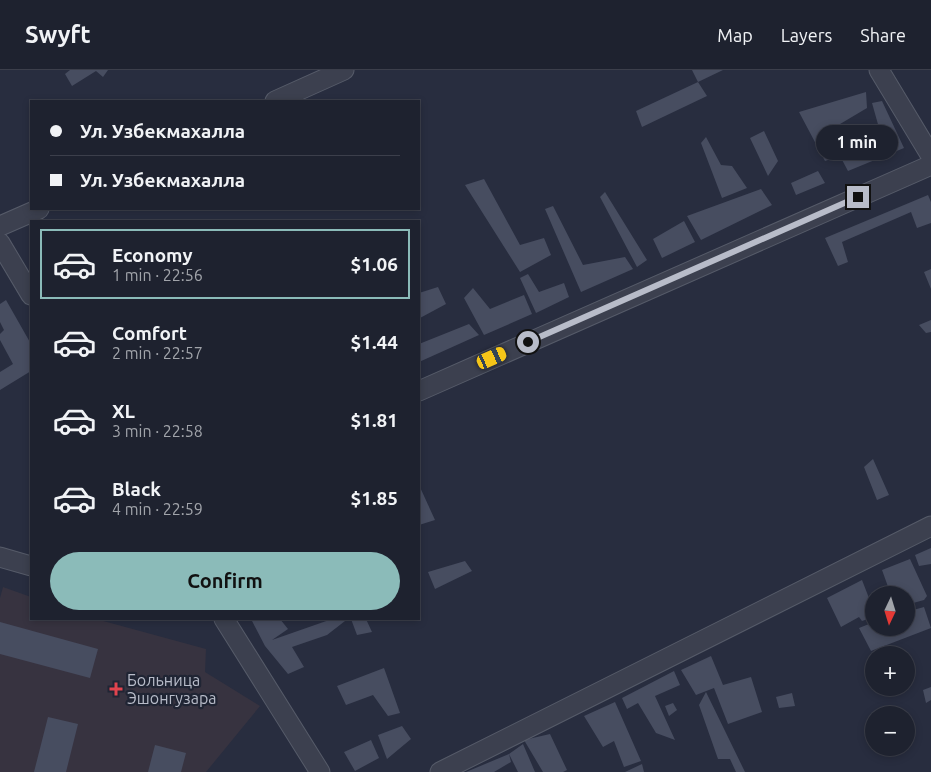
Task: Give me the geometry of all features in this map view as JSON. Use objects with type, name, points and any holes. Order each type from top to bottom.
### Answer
[{"type":"street","points":[[277,100],[344,70]]},
{"type":"street","points":[[880,70],[931,156]]},
{"type":"street","points":[[420,391],[931,165]]},
{"type":"street","points":[[0,226],[37,210]]},
{"type":"street","points":[[0,243],[30,293]]},
{"type":"street","points":[[440,772],[931,526]]},
{"type":"street","points":[[0,557],[30,566]]},
{"type":"street","points":[[220,620],[320,772]]},
{"type":"shaded area","name":"Больница Эшонгузара","points":[[3,587],[30,597],[30,620],[100,620],[206,649],[205,672],[260,706],[206,772],[0,772],[0,598]]},
{"type":"building","points":[[70,70],[108,70],[103,77],[96,71],[72,86],[65,74]]},
{"type":"building","points":[[692,70],[723,70],[698,82]]},
{"type":"building","points":[[698,82],[707,96],[642,127],[636,111]]},
{"type":"building","points":[[866,92],[867,108],[830,130],[833,143],[841,138],[845,150],[881,135],[872,103],[882,101],[904,148],[848,171],[840,156],[825,161],[799,112]]},
{"type":"building","points":[[764,131],[778,161],[768,176],[750,138]]},
{"type":"building","points":[[706,137],[721,165],[732,166],[747,188],[722,198],[701,143]]},
{"type":"building","points":[[818,171],[825,183],[796,195],[791,183]]},
{"type":"building","points":[[484,179],[520,245],[544,238],[551,255],[520,272],[465,185]]},
{"type":"building","points":[[761,189],[772,205],[701,240],[687,216]]},
{"type":"building","points":[[605,192],[647,260],[637,267],[600,197]]},
{"type":"building","points":[[928,195],[931,202],[931,223],[917,228],[911,212],[842,242],[848,262],[838,266],[825,238]]},
{"type":"building","points":[[553,206],[583,265],[625,257],[633,269],[581,292],[545,209]]},
{"type":"building","points":[[684,221],[695,242],[662,258],[653,239]]},
{"type":"building","points":[[931,269],[931,289],[924,272]]},
{"type":"building","points":[[528,274],[539,292],[564,283],[569,297],[536,313],[520,278]]},
{"type":"building","points":[[438,287],[446,304],[420,318],[420,293]]},
{"type":"building","points":[[473,288],[490,309],[524,295],[532,314],[484,335],[464,298]]},
{"type":"building","points":[[6,300],[30,342],[30,372],[0,390],[0,372],[13,364],[0,340],[0,334],[4,330],[0,322],[0,304]]},
{"type":"building","points":[[931,320],[931,332],[926,333],[919,325]]},
{"type":"building","points":[[469,324],[479,335],[420,362],[420,344]]},
{"type":"building","points":[[873,459],[889,495],[877,500],[864,467]]},
{"type":"building","points":[[420,487],[435,520],[420,525]]},
{"type":"building","points":[[931,548],[931,564],[919,566],[915,555]]},
{"type":"building","points":[[910,559],[927,596],[924,600],[915,602],[915,586],[888,586],[882,570]]},
{"type":"building","points":[[465,561],[472,571],[435,589],[428,572]]},
{"type":"building","points":[[862,580],[865,588],[865,620],[862,621],[859,617],[841,627],[827,598]]},
{"type":"building","points":[[924,607],[931,628],[915,634],[915,610]]},
{"type":"building","points":[[252,620],[281,620],[288,629],[272,640],[329,620],[345,621],[327,635],[292,647],[304,667],[288,674],[265,646]]},
{"type":"building","points":[[351,620],[366,620],[372,632],[357,635]]},
{"type":"building","points":[[0,622],[98,649],[90,678],[0,654]]},
{"type":"building","points":[[865,626],[865,636],[910,636],[884,646],[868,646],[859,628]]},
{"type":"building","points":[[711,656],[723,685],[751,677],[762,712],[728,724],[714,688],[696,695],[681,670]]},
{"type":"building","points":[[384,668],[400,713],[388,716],[373,695],[346,705],[337,686]]},
{"type":"building","points":[[674,671],[680,685],[655,696],[675,740],[656,733],[638,703],[627,709],[622,698]]},
{"type":"building","points":[[931,687],[931,700],[926,703],[923,690]]},
{"type":"building","points":[[706,692],[745,772],[736,772],[730,759],[718,759],[699,705]]},
{"type":"building","points":[[792,693],[795,706],[779,708],[776,697]]},
{"type":"building","points":[[615,702],[641,761],[624,767],[614,741],[603,747],[584,716]]},
{"type":"building","points":[[673,703],[677,710],[669,716],[665,706]]},
{"type":"building","points":[[48,717],[78,724],[66,772],[34,772]]},
{"type":"building","points":[[402,726],[411,739],[387,759],[378,735]]},
{"type":"building","points":[[550,734],[567,770],[563,772],[543,772],[524,740]]},
{"type":"building","points":[[371,740],[379,758],[355,771],[344,752]]},
{"type":"building","points":[[523,744],[535,772],[518,772],[509,754]]},
{"type":"building","points":[[155,745],[186,753],[181,772],[148,772]]},
{"type":"building","points":[[509,754],[511,762],[494,772],[466,772]]},
{"type":"building","points":[[642,764],[644,772],[625,772]]},
{"type":"place","name":"Больница Эшонгузара","points":[[116,689]]},
{"type":"route","points":[[528,342],[858,197]]}]
